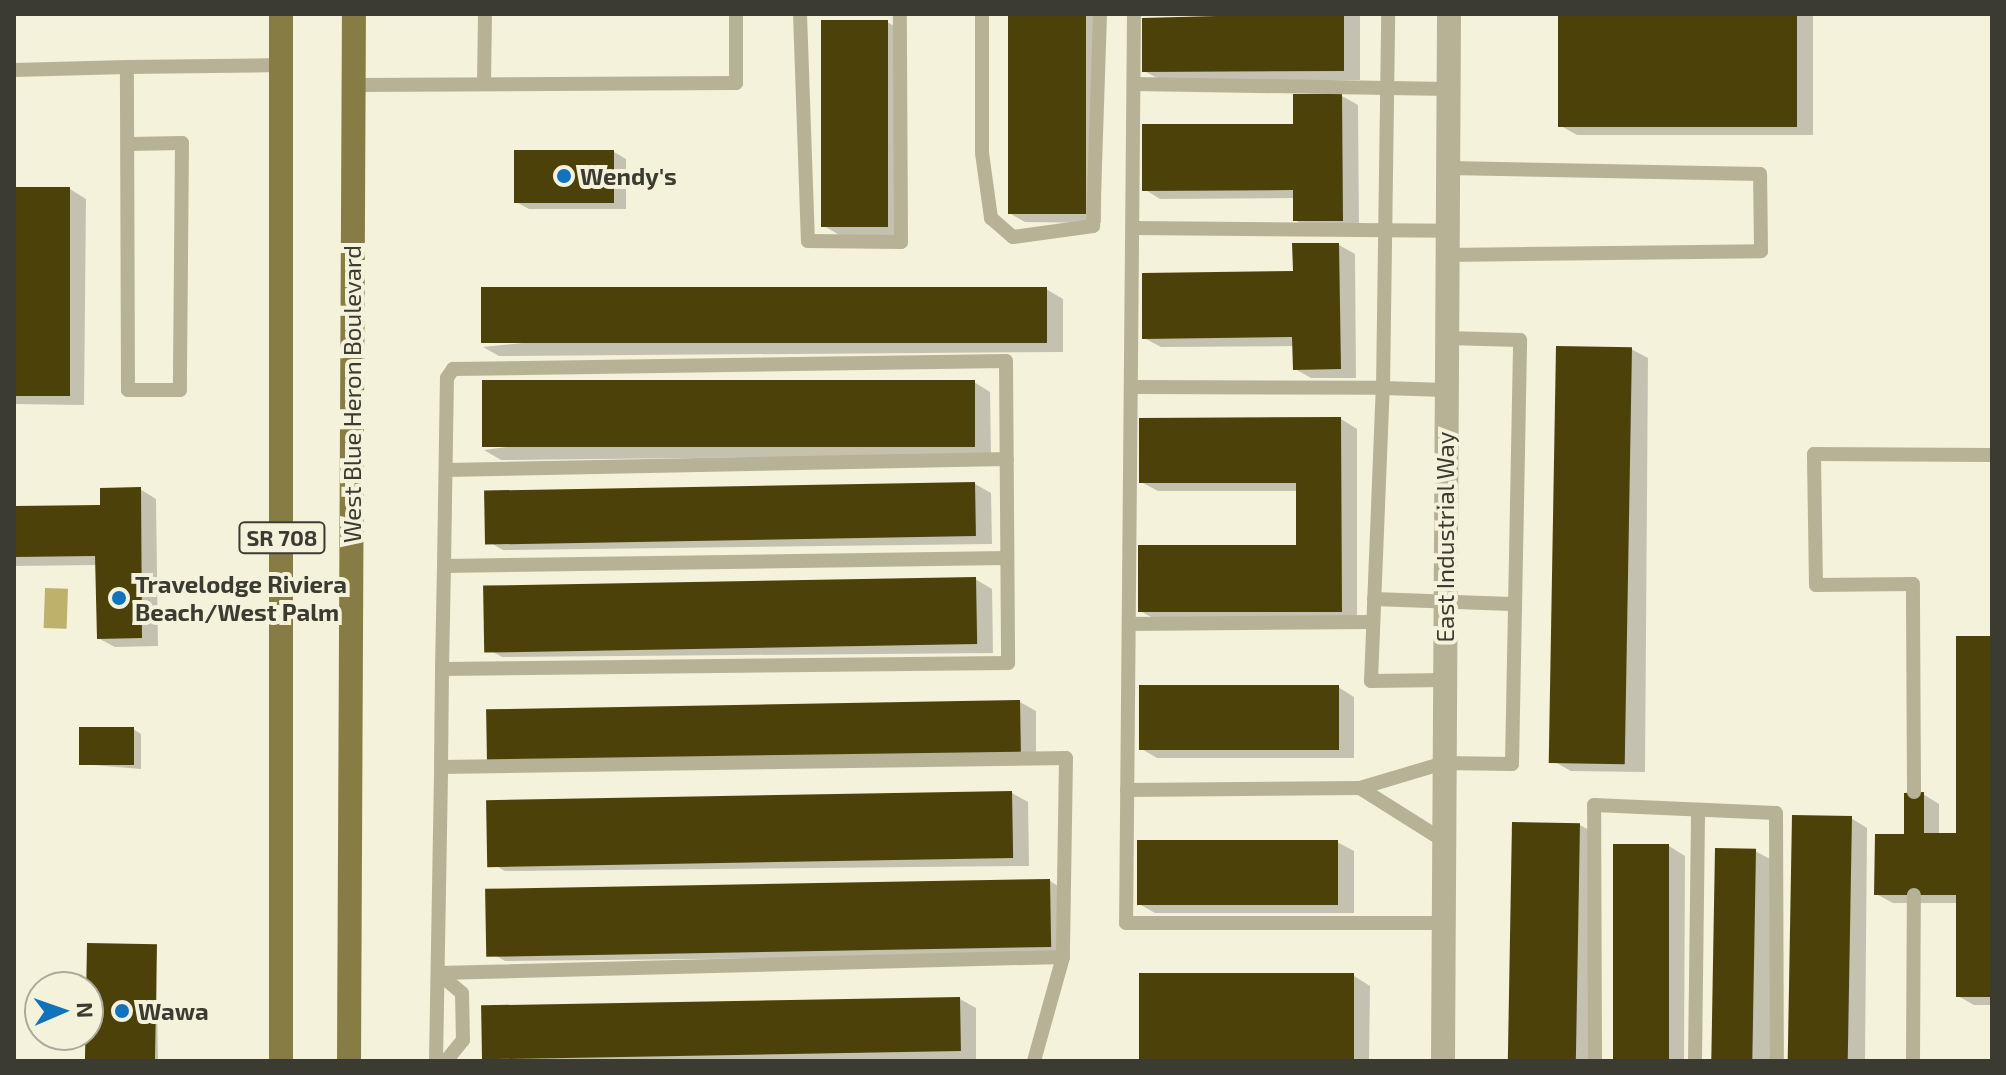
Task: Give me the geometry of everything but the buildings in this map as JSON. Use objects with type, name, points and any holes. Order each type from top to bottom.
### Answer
[{"type":"main road","name":"SR 708","points":[[281,14],[281,1061]]},
{"type":"main road","name":"West Blue Heron Boulevard","points":[[349,1061],[354,14]]},
{"type":"street","name":"East Industrial Way","points":[[1443,1061],[1449,14]]},
{"type":"lane","points":[[484,84],[485,14]]},
{"type":"lane","points":[[354,85],[736,83],[736,14]]},
{"type":"lane","points":[[800,14],[808,241],[901,242],[900,14]]},
{"type":"lane","points":[[982,14],[985,179],[991,218],[1013,237],[1093,226],[1100,14]]},
{"type":"lane","points":[[1134,14],[1134,387],[1126,923],[1443,923]]},
{"type":"lane","points":[[1388,14],[1383,388],[1371,681],[1445,680]]},
{"type":"lane","points":[[14,70],[281,65]]},
{"type":"lane","points":[[127,67],[128,390],[180,390],[182,143],[129,144]]},
{"type":"lane","points":[[1135,84],[1448,89]]},
{"type":"lane","points":[[1134,228],[1386,232],[1447,243],[1761,251],[1760,174],[1448,168]]},
{"type":"lane","points":[[1127,790],[1360,788],[1444,763],[1512,764],[1511,604],[1520,340],[1446,338]]},
{"type":"lane","points":[[436,1061],[438,973],[442,669],[447,378],[468,365],[1006,361],[1008,663],[442,669]]},
{"type":"lane","points":[[1134,387],[1446,390]]},
{"type":"lane","points":[[1914,792],[1913,584],[1816,585],[1814,454],[1992,455]]},
{"type":"lane","points":[[446,470],[1007,459]]},
{"type":"lane","points":[[444,566],[1006,558]]},
{"type":"lane","points":[[1374,599],[1511,604]]},
{"type":"lane","points":[[1130,624],[1373,622]]},
{"type":"lane","points":[[441,767],[1066,758],[1063,957],[1034,1061]]},
{"type":"lane","points":[[1360,788],[1444,841]]},
{"type":"lane","points":[[1595,1061],[1594,805],[1776,813],[1777,1061]]},
{"type":"lane","points":[[1695,1061],[1698,811]]},
{"type":"lane","points":[[1913,1061],[1914,895]]},
{"type":"lane","points":[[438,973],[1063,957]]},
{"type":"lane","points":[[438,973],[462,993],[463,1040],[446,1061]]},
{"type":"shaded area","points":[[45,588],[68,589],[67,629],[44,628]]},
{"type":"place","name":"Wendy's","points":[[564,176]]},
{"type":"place","name":"Travelodge Riviera Beach/West Palm","points":[[119,598]]},
{"type":"place","name":"Wawa","points":[[122,1011]]}]
